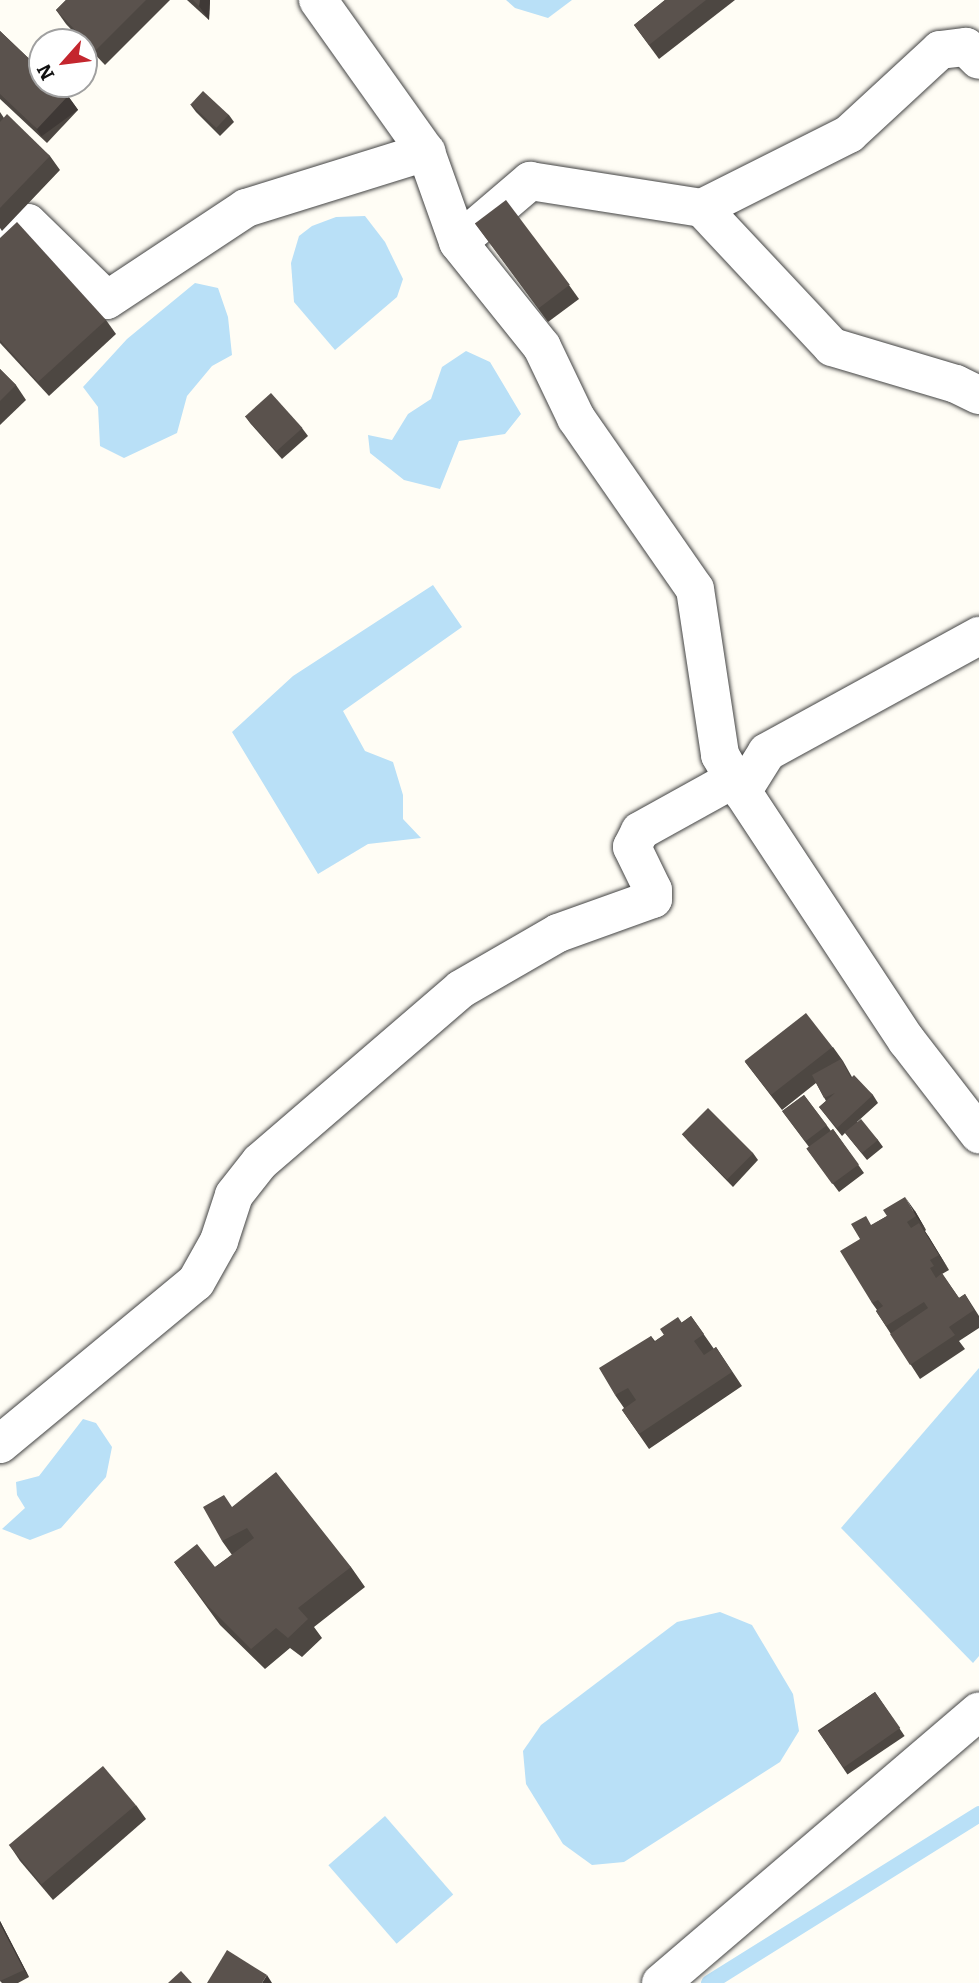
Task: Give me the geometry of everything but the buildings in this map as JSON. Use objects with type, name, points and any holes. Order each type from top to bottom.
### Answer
[{"type":"street","points":[[318,0],[426,152],[458,242],[542,347],[576,418],[695,590],[720,755],[907,1041],[979,1134]]},
{"type":"street","points":[[458,242],[530,181],[702,208],[849,134],[940,50],[966,47],[979,60]]},
{"type":"street","points":[[0,246],[28,223],[107,300],[246,208],[426,152]]},
{"type":"street","points":[[702,208],[832,347],[956,384],[979,395]]},
{"type":"street","points":[[0,1444],[196,1282],[219,1241],[234,1195],[260,1162],[461,989],[558,933],[653,899],[653,890],[632,847],[640,831],[738,785],[767,752],[979,636]]},
{"type":"street","points":[[661,1983],[979,1711]]},
{"type":"water","points":[[506,0],[572,0],[548,18],[515,8]]},
{"type":"water","points":[[365,216],[385,242],[403,279],[397,297],[335,350],[294,302],[291,263],[299,236],[312,226],[336,217]]},
{"type":"water","points":[[195,283],[218,288],[228,317],[232,355],[212,366],[187,396],[177,433],[124,458],[100,446],[98,407],[83,387],[127,339]]},
{"type":"water","points":[[466,351],[490,362],[521,414],[505,434],[459,441],[440,489],[404,480],[370,453],[368,435],[392,440],[408,414],[431,399],[442,367]]},
{"type":"water","points":[[433,585],[462,627],[343,711],[365,751],[393,762],[403,795],[403,819],[421,838],[368,844],[318,874],[232,732],[293,676]]},
{"type":"water","points":[[979,1368],[979,1656],[973,1663],[841,1528]]},
{"type":"water","points":[[83,1419],[96,1423],[112,1447],[106,1477],[61,1528],[30,1540],[2,1529],[25,1508],[17,1495],[16,1482],[39,1476]]},
{"type":"water","points":[[720,1612],[752,1625],[793,1694],[799,1731],[780,1762],[624,1862],[592,1865],[563,1844],[526,1784],[523,1751],[541,1725],[677,1622]]},
{"type":"water","points":[[385,1816],[453,1894],[397,1944],[328,1865]]},
{"type":"waterway","points":[[709,1983],[979,1814]]}]
